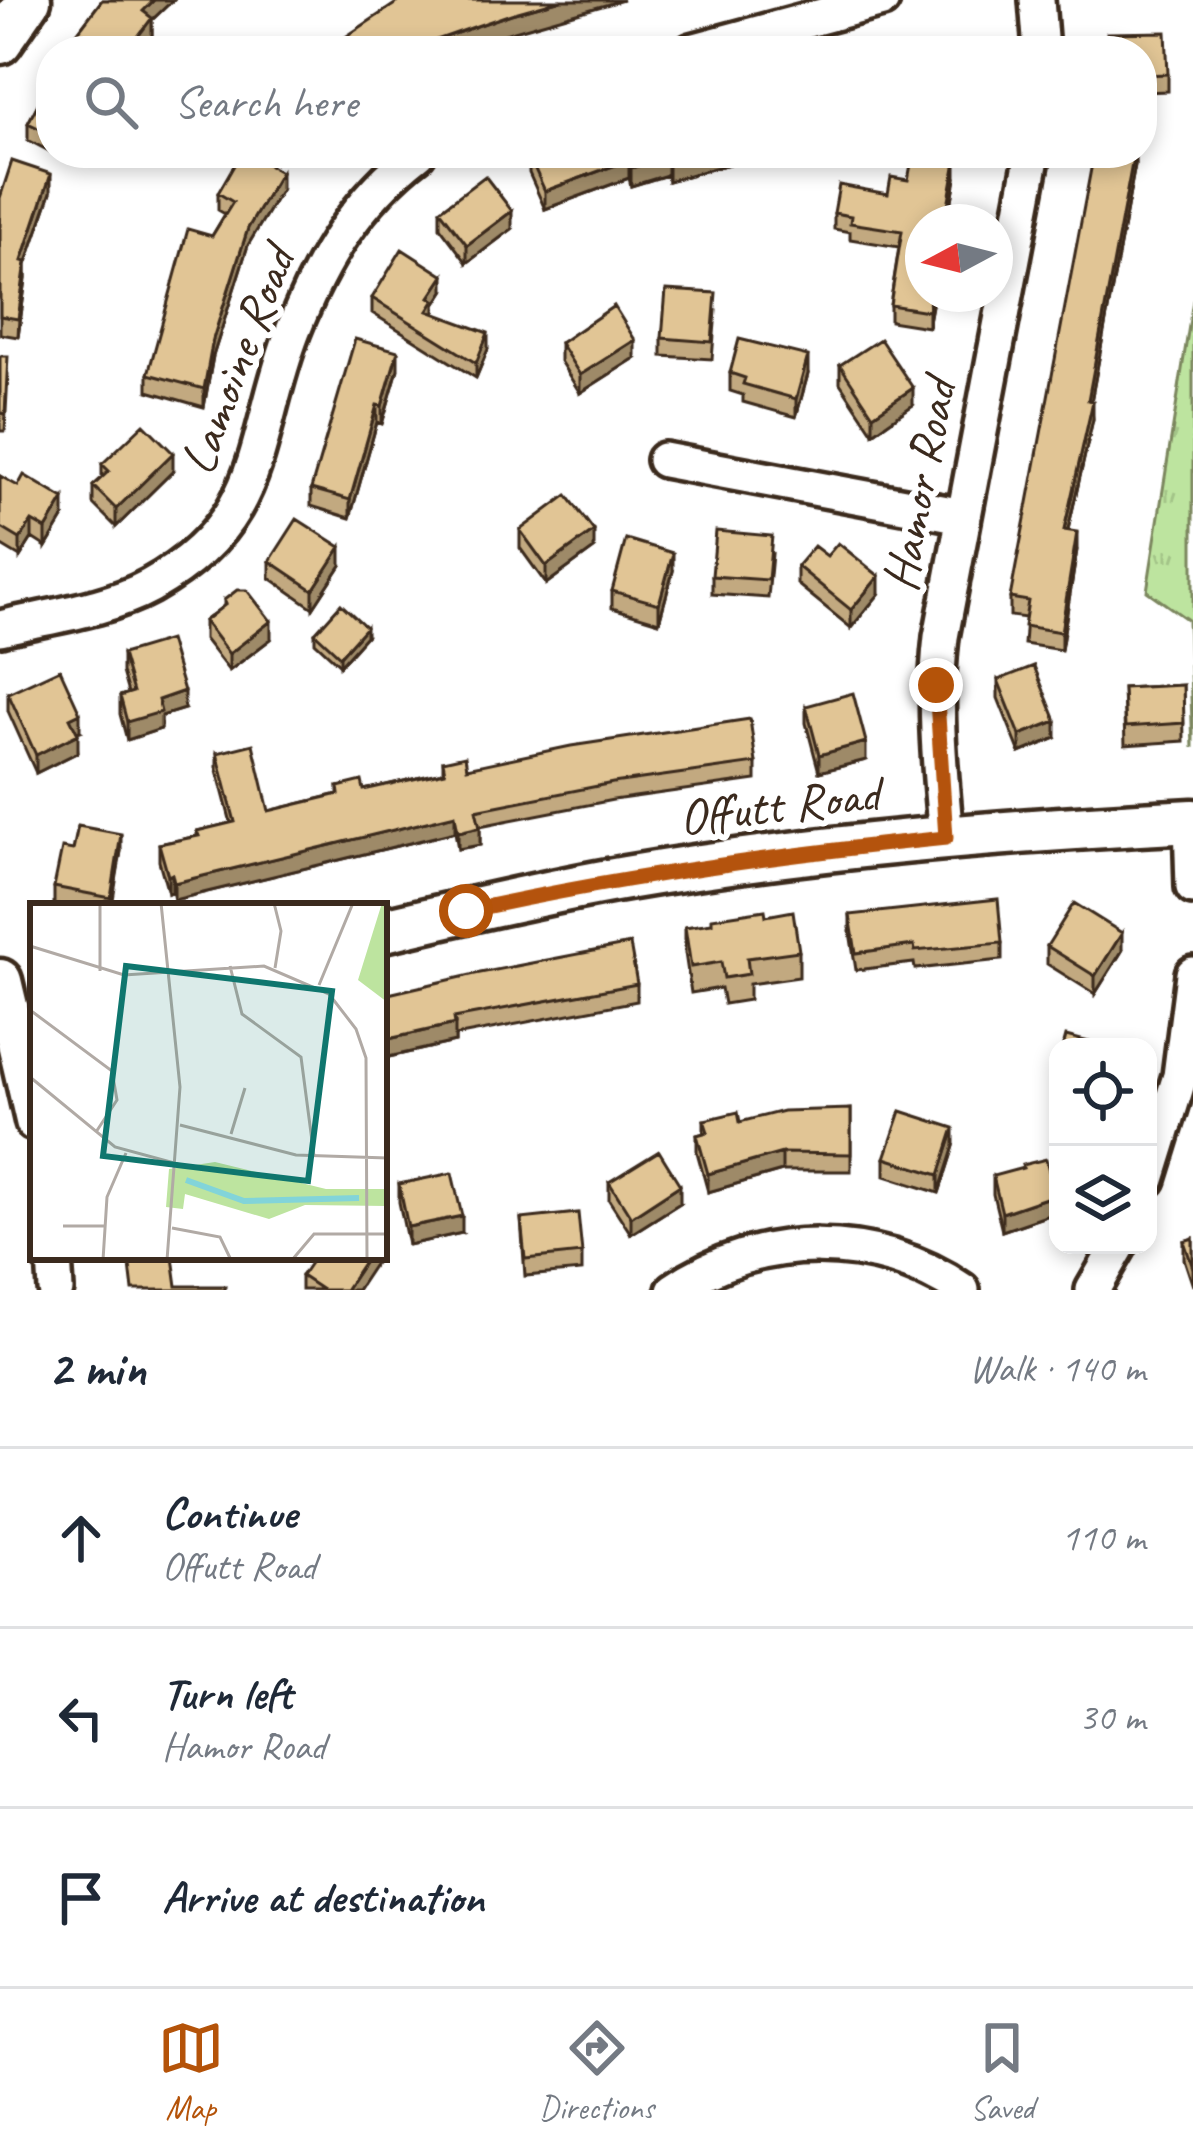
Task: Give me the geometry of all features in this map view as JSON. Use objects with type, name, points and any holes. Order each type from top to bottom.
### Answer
[{"type":"street","points":[[0,42],[29,0]]},
{"type":"street","points":[[748,36],[882,0]]},
{"type":"street","points":[[1037,0],[1041,36]]},
{"type":"street","name":"Lamoine Road","points":[[0,628],[110,602],[146,588],[213,539],[238,506],[256,469],[292,335],[317,275],[348,221],[398,168]]},
{"type":"street","name":"Hamor Road","points":[[946,838],[936,685],[963,516],[1030,168]]},
{"type":"street","points":[[664,460],[963,516]]},
{"type":"street","points":[[1192,821],[1193,887]]},
{"type":"street","name":"Offutt Road","points":[[387,929],[626,878],[801,853],[1192,821]]},
{"type":"street","points":[[1157,1155],[1180,1076],[1193,974]]},
{"type":"street","points":[[10,1009],[30,1108]]},
{"type":"street","points":[[1157,1165],[1193,1161]]},
{"type":"street","points":[[674,1290],[703,1270],[795,1246],[842,1247],[896,1256],[962,1290]]},
{"type":"street","points":[[1093,1290],[1114,1254]]},
{"type":"street","points":[[54,1260],[56,1290]]},
{"type":"green space","points":[[1193,300],[1193,748],[1188,620],[1147,591]]},
{"type":"building","points":[[102,0],[154,0],[143,11],[152,18],[138,36],[77,33]]},
{"type":"building","points":[[401,0],[561,0],[448,36],[347,36]]},
{"type":"building","points":[[1166,32],[1168,74],[1157,74],[1157,36],[1107,33]]},
{"type":"building","points":[[12,161],[51,174],[22,261],[26,262],[18,319],[0,316],[0,198]]},
{"type":"building","points":[[232,168],[281,172],[248,228],[213,339],[204,389],[148,374],[188,229],[212,236],[233,202],[218,193]]},
{"type":"building","points":[[534,168],[607,168],[545,191]]},
{"type":"building","points":[[910,168],[955,168],[948,204],[905,204],[905,307],[890,305],[902,231],[850,223],[851,216],[834,213],[839,185],[888,194],[891,177],[908,180]]},
{"type":"building","points":[[1091,168],[1131,168],[1088,400],[1093,401],[1064,530],[1077,532],[1061,632],[1024,626],[1028,601],[1010,598]]},
{"type":"building","points":[[485,176],[512,211],[467,245],[440,210]]},
{"type":"building","points":[[402,249],[444,276],[430,297],[435,300],[428,311],[488,333],[476,363],[372,298]]},
{"type":"building","points":[[666,290],[716,293],[712,342],[662,338]]},
{"type":"building","points":[[614,306],[635,340],[580,375],[560,343]]},
{"type":"building","points":[[355,339],[398,351],[350,500],[311,489]]},
{"type":"building","points":[[739,339],[808,356],[796,399],[743,384],[745,378],[730,373]]},
{"type":"building","points":[[880,339],[913,388],[873,415],[840,365]]},
{"type":"building","points":[[0,356],[8,356],[5,414],[0,413]]},
{"type":"building","points":[[144,424],[173,453],[116,509],[93,486],[109,471],[102,464]]},
{"type":"building","points":[[24,475],[64,499],[46,529],[32,521],[20,539],[0,527],[0,476],[18,486]]},
{"type":"building","points":[[567,495],[594,531],[546,566],[520,530]]},
{"type":"building","points":[[297,519],[341,547],[313,590],[270,561]]},
{"type":"building","points":[[716,531],[772,536],[768,580],[712,576]]},
{"type":"building","points":[[626,539],[673,553],[659,604],[612,591]]},
{"type":"building","points":[[838,543],[879,576],[851,610],[797,566],[814,546],[827,556]]},
{"type":"building","points":[[237,590],[247,590],[271,621],[229,654],[204,621]]},
{"type":"building","points":[[341,604],[366,627],[340,656],[315,633]]},
{"type":"building","points":[[169,640],[184,691],[158,700],[161,712],[127,722],[120,696],[133,692],[122,654]]},
{"type":"building","points":[[1034,666],[1056,721],[1020,735],[998,680]]},
{"type":"building","points":[[60,669],[80,713],[70,718],[78,734],[36,755],[8,693]]},
{"type":"building","points":[[1183,685],[1184,723],[1125,727],[1123,688]]},
{"type":"building","points":[[853,693],[866,742],[819,755],[806,706]]},
{"type":"building","points":[[750,719],[756,763],[613,783],[476,810],[480,827],[458,832],[455,815],[174,883],[159,844],[235,822],[217,753],[253,744],[269,811],[339,794],[338,787],[362,781],[364,790],[445,772],[443,761],[465,756],[467,768],[571,746]]},
{"type":"building","points":[[78,826],[121,834],[111,898],[54,887],[62,848],[73,850]]},
{"type":"building","points":[[998,899],[1002,943],[915,951],[914,945],[856,953],[850,915]]},
{"type":"building","points":[[1074,903],[1122,933],[1095,976],[1047,946]]},
{"type":"building","points":[[765,910],[766,916],[793,911],[799,951],[747,958],[749,974],[724,978],[721,962],[691,967],[685,927]]},
{"type":"building","points":[[630,944],[637,984],[454,1018],[455,1024],[387,1039],[387,994]]},
{"type":"building","points":[[851,1109],[851,1154],[782,1153],[708,1174],[697,1135],[708,1132],[704,1120],[738,1112],[740,1122],[783,1111]]},
{"type":"building","points":[[901,1111],[954,1128],[939,1175],[885,1158]]},
{"type":"building","points":[[659,1151],[680,1185],[631,1217],[609,1182]]},
{"type":"building","points":[[1046,1159],[1049,1197],[1002,1213],[993,1176]]},
{"type":"building","points":[[452,1173],[462,1216],[408,1227],[399,1184]]},
{"type":"building","points":[[578,1213],[582,1253],[525,1259],[521,1219]]},
{"type":"building","points":[[1193,1238],[1193,1268],[1184,1241]]},
{"type":"building","points":[[129,1260],[173,1260],[177,1286],[225,1286],[225,1290],[133,1290]]},
{"type":"building","points":[[312,1260],[365,1260],[345,1290],[322,1290],[301,1276]]},
{"type":"route","points":[[466,911],[626,878],[946,838],[936,685]]}]
